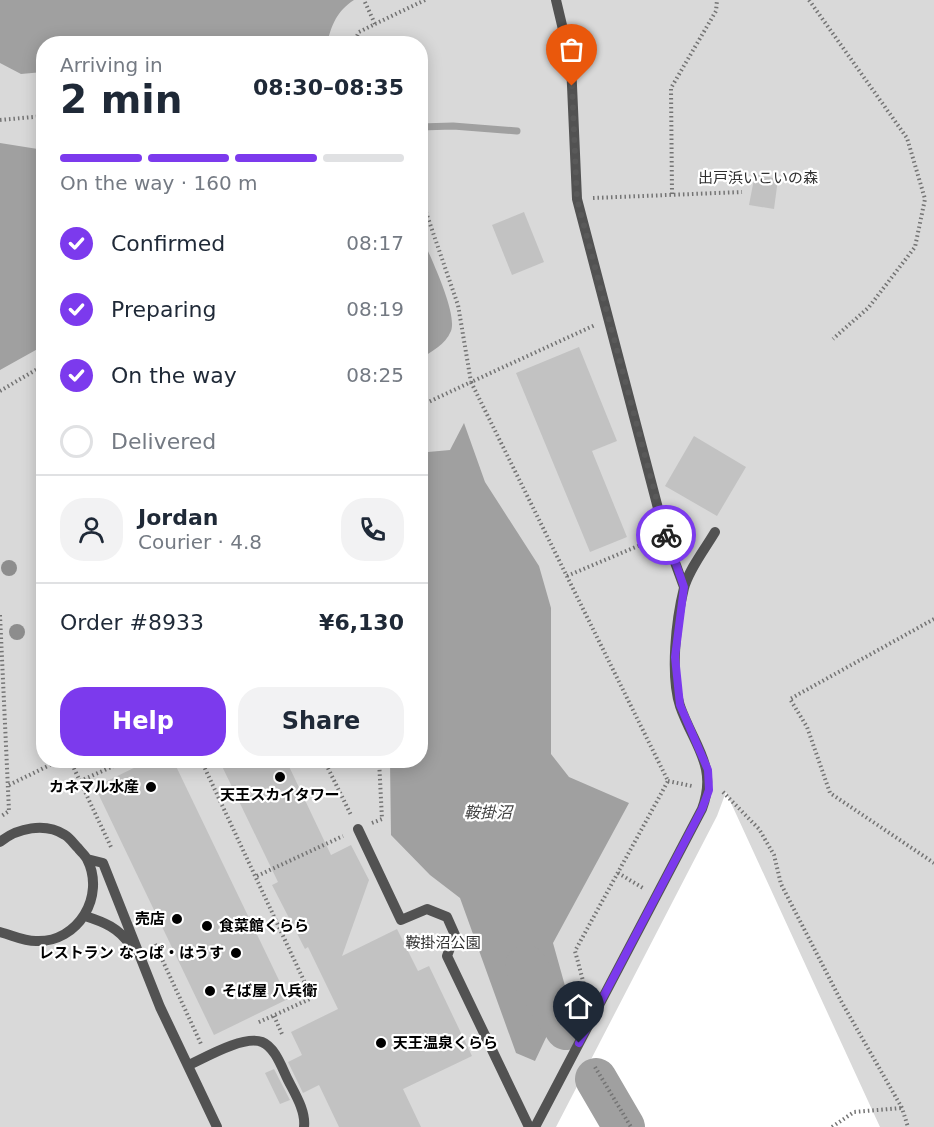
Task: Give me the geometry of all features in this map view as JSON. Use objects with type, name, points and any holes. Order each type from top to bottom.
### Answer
[{"type":"lane","points":[[556,0],[571,63],[577,199],[665,535],[684,587]]},
{"type":"lane","points":[[535,1127],[702,809],[709,790],[708,770],[680,705],[675,657],[684,587],[715,532]]},
{"type":"lane","points":[[0,842],[16,831],[29,827],[65,834],[87,859],[93,888],[85,916],[71,931],[54,939],[37,942],[0,932]]},
{"type":"lane","points":[[358,829],[401,920],[428,909],[447,917],[455,935],[447,956],[529,1127]]},
{"type":"lane","points":[[87,859],[103,863],[141,960],[217,1127]]},
{"type":"lane","points":[[85,916],[105,923],[123,934],[141,960]]},
{"type":"lane","points":[[189,1065],[246,1040],[263,1042],[273,1052],[297,1096],[305,1120],[304,1127]]},
{"type":"path","points":[[364,0],[375,24]]},
{"type":"path","points":[[357,36],[359,32],[425,0]]},
{"type":"path","points":[[672,194],[671,88],[716,11],[717,0]]},
{"type":"path","points":[[809,0],[907,138],[925,199],[915,247],[869,307],[833,339]]},
{"type":"path","points":[[0,120],[36,117]]},
{"type":"path","points":[[577,199],[742,192]]},
{"type":"path","points":[[428,218],[458,305],[471,382],[668,781],[575,951],[586,991],[581,1002]]},
{"type":"path","points":[[428,402],[607,319]]},
{"type":"path","points":[[0,392],[36,369]]},
{"type":"path","points":[[567,576],[665,535]]},
{"type":"path","points":[[0,615],[9,785],[9,811],[0,817]]},
{"type":"path","points":[[934,619],[790,699],[807,727],[830,792],[934,863]]},
{"type":"path","points":[[9,785],[44,768]]},
{"type":"path","points":[[80,781],[109,768]]},
{"type":"path","points":[[205,768],[312,998],[254,1025]]},
{"type":"path","points":[[328,768],[358,829]]},
{"type":"path","points":[[257,876],[382,819],[379,768]]},
{"type":"path","points":[[709,790],[724,792],[759,829],[774,855],[781,884],[841,1001],[902,1108],[908,1127]]},
{"type":"path","points":[[618,873],[657,896]]},
{"type":"path","points":[[595,1067],[631,1127]]},
{"type":"path","points":[[832,1127],[854,1112],[902,1108]]},
{"type":"green space","name":"鞍掛沼公園","points":[[0,0],[934,0],[934,1127],[880,1127],[726,792],[717,816],[556,1127],[0,1127]]},
{"type":"water","points":[[0,0],[354,0],[336,18],[329,36],[36,36],[36,73],[21,74],[0,63]]},
{"type":"water","points":[[0,143],[36,149],[36,350],[0,370]]},
{"type":"water","points":[[428,251],[446,297],[452,322],[451,331],[438,347],[428,354]]},
{"type":"water","name":"鞍掛沼","points":[[464,423],[485,482],[539,566],[551,608],[551,754],[569,777],[629,803],[553,943],[567,993],[535,1061],[516,1053],[460,898],[430,875],[391,835],[390,768],[428,768],[428,452],[450,450]]},
{"type":"building","points":[[755,174],[778,179],[774,209],[749,205]]},
{"type":"building","points":[[524,212],[544,262],[512,275],[492,225]]},
{"type":"building","points":[[579,347],[617,441],[592,451],[627,537],[590,552],[516,373]]},
{"type":"building","points":[[694,436],[746,467],[717,516],[665,486]]},
{"type":"building","name":"食菜館くらら","points":[[134,768],[177,768],[288,999],[214,1035],[95,787]]},
{"type":"building","points":[[223,768],[290,768],[331,855],[351,845],[369,880],[342,956],[397,929],[418,971],[429,966],[472,1056],[403,1089],[421,1127],[339,1127],[319,1085],[303,1093],[288,1062],[302,1055],[291,1032],[338,1009],[308,947],[305,949],[272,885],[278,882]]},
{"type":"building","points":[[274,1069],[290,1100],[280,1104],[265,1073]]},
{"type":"waterway","points":[[428,127],[453,126],[517,131]]},
{"type":"waterway","points":[[526,966],[566,1029]]},
{"type":"waterway","points":[[596,1079],[624,1127]]},
{"type":"way so far","points":[[572,86],[577,199],[666,535]]},
{"type":"place","name":"天王スカイタワー","points":[[280,777]]},
{"type":"place","name":"カネマル水産","points":[[151,787]]},
{"type":"place","name":"売店","points":[[177,919]]},
{"type":"place","name":"食菜館くらら","points":[[207,926]]},
{"type":"place","name":"レストラン なっぱ・はうす","points":[[236,953]]},
{"type":"place","name":"そば屋 八兵衛","points":[[210,991]]},
{"type":"place","name":"天王温泉くらら","points":[[381,1043]]},
{"type":"route","points":[[579,1043],[702,809],[709,790],[708,770],[680,705],[677,688],[675,657],[684,587],[666,535]]},
{"type":"park label","name":"出戸浜いこいの森","points":[[758,178]]}]
